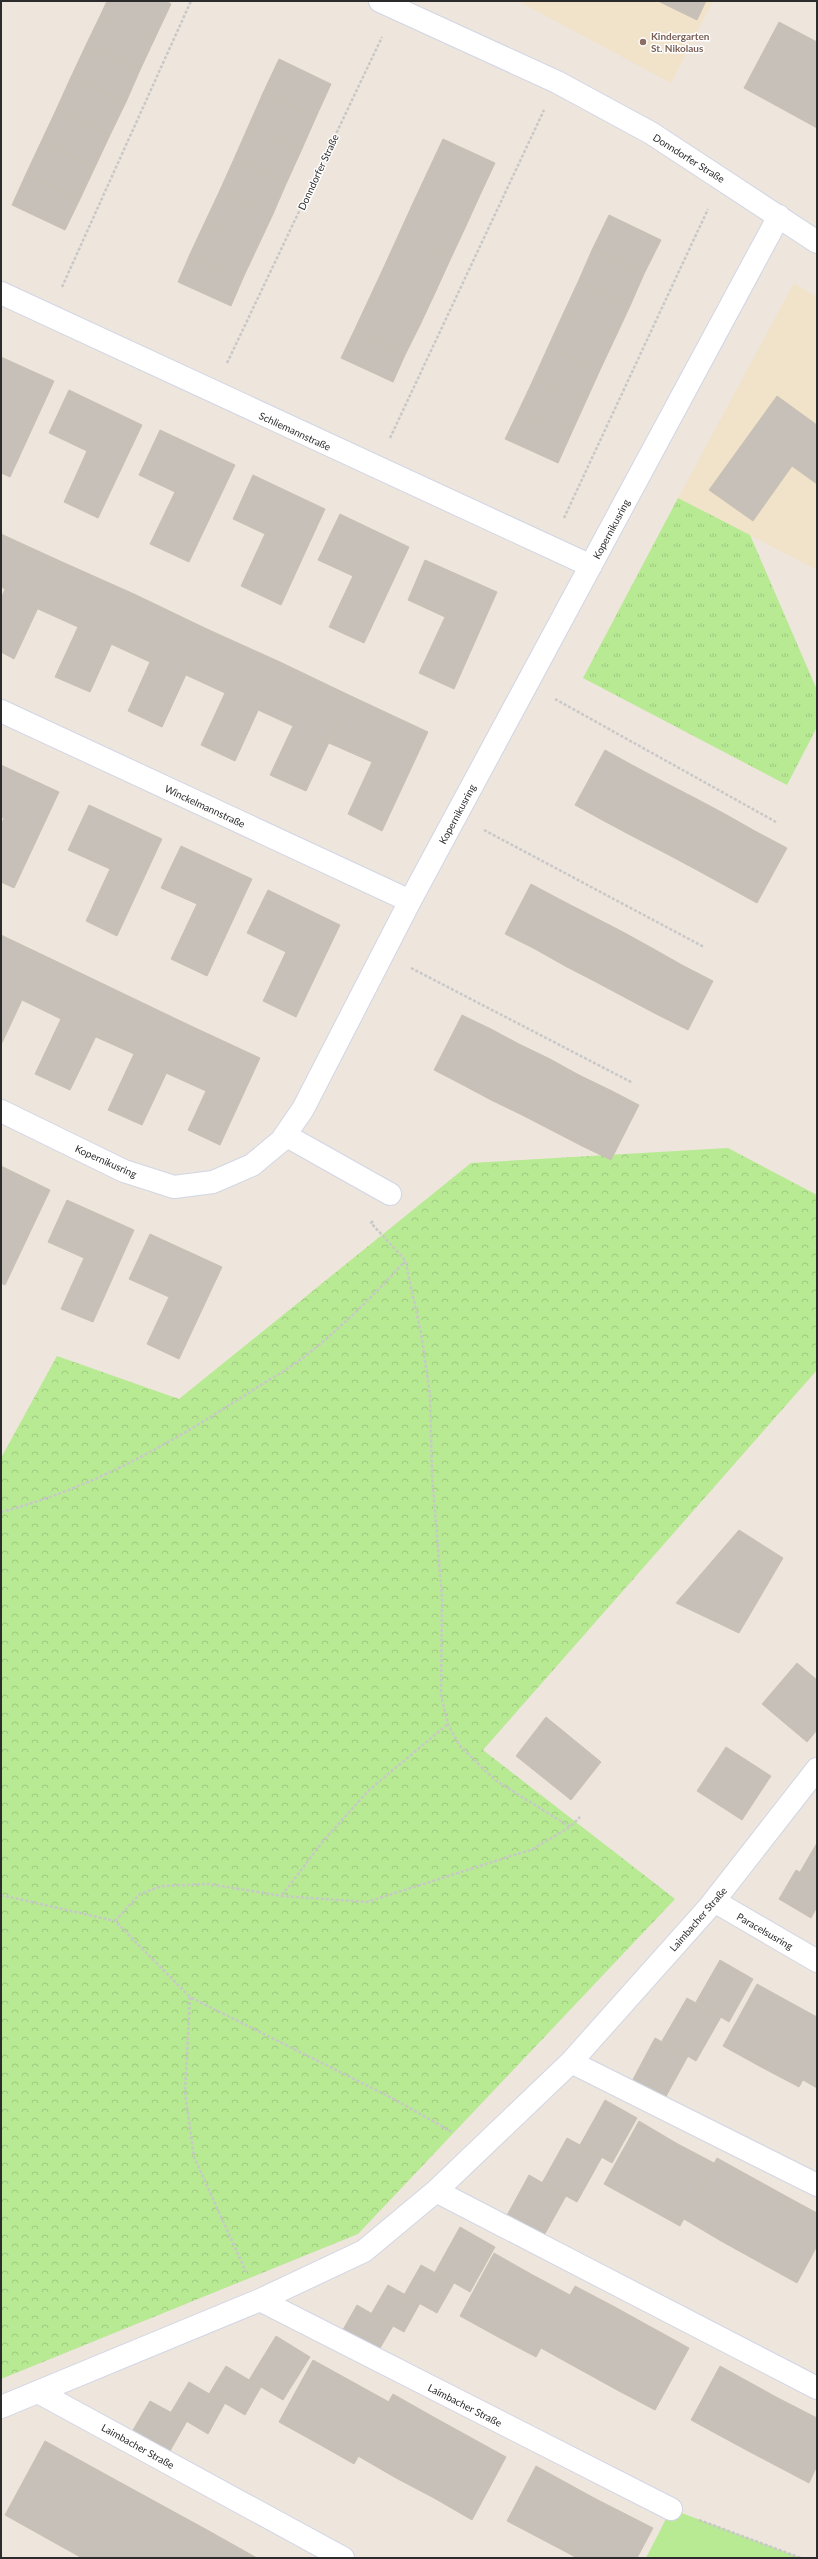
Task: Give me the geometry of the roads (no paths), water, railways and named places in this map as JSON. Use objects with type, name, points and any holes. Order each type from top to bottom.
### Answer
[{"type":"street","name":"Donndorfer Straße","points":[[388,4],[557,82],[651,133],[780,216],[817,242]]},
{"type":"street","name":"Kopernikusring","points":[[1,1111],[124,1171],[174,1187],[213,1182],[252,1165],[285,1135],[303,1109],[410,901],[780,216]]},
{"type":"street","name":"Schliemannstraße","points":[[1,293],[590,566]]},
{"type":"street","name":"Winckelmannstraße","points":[[1,711],[410,901]]},
{"type":"street","points":[[285,1135],[390,1194]]},
{"type":"street","name":"Laimbacher Straße","points":[[1,2407],[260,2300],[364,2251],[436,2191],[571,2062],[714,1901],[817,1769]]},
{"type":"street","name":"Paracelsusring","points":[[714,1901],[817,1961]]},
{"type":"street","points":[[571,2062],[817,2185]]},
{"type":"street","points":[[436,2191],[817,2388]]},
{"type":"street","name":"Laimbacher Straße","points":[[260,2300],[671,2509]]},
{"type":"street","name":"Laimbacher Straße","points":[[38,2392],[343,2558]]},
{"type":"place","name":"Kindergarten St. Nikolaus","points":[[643,42]]}]
